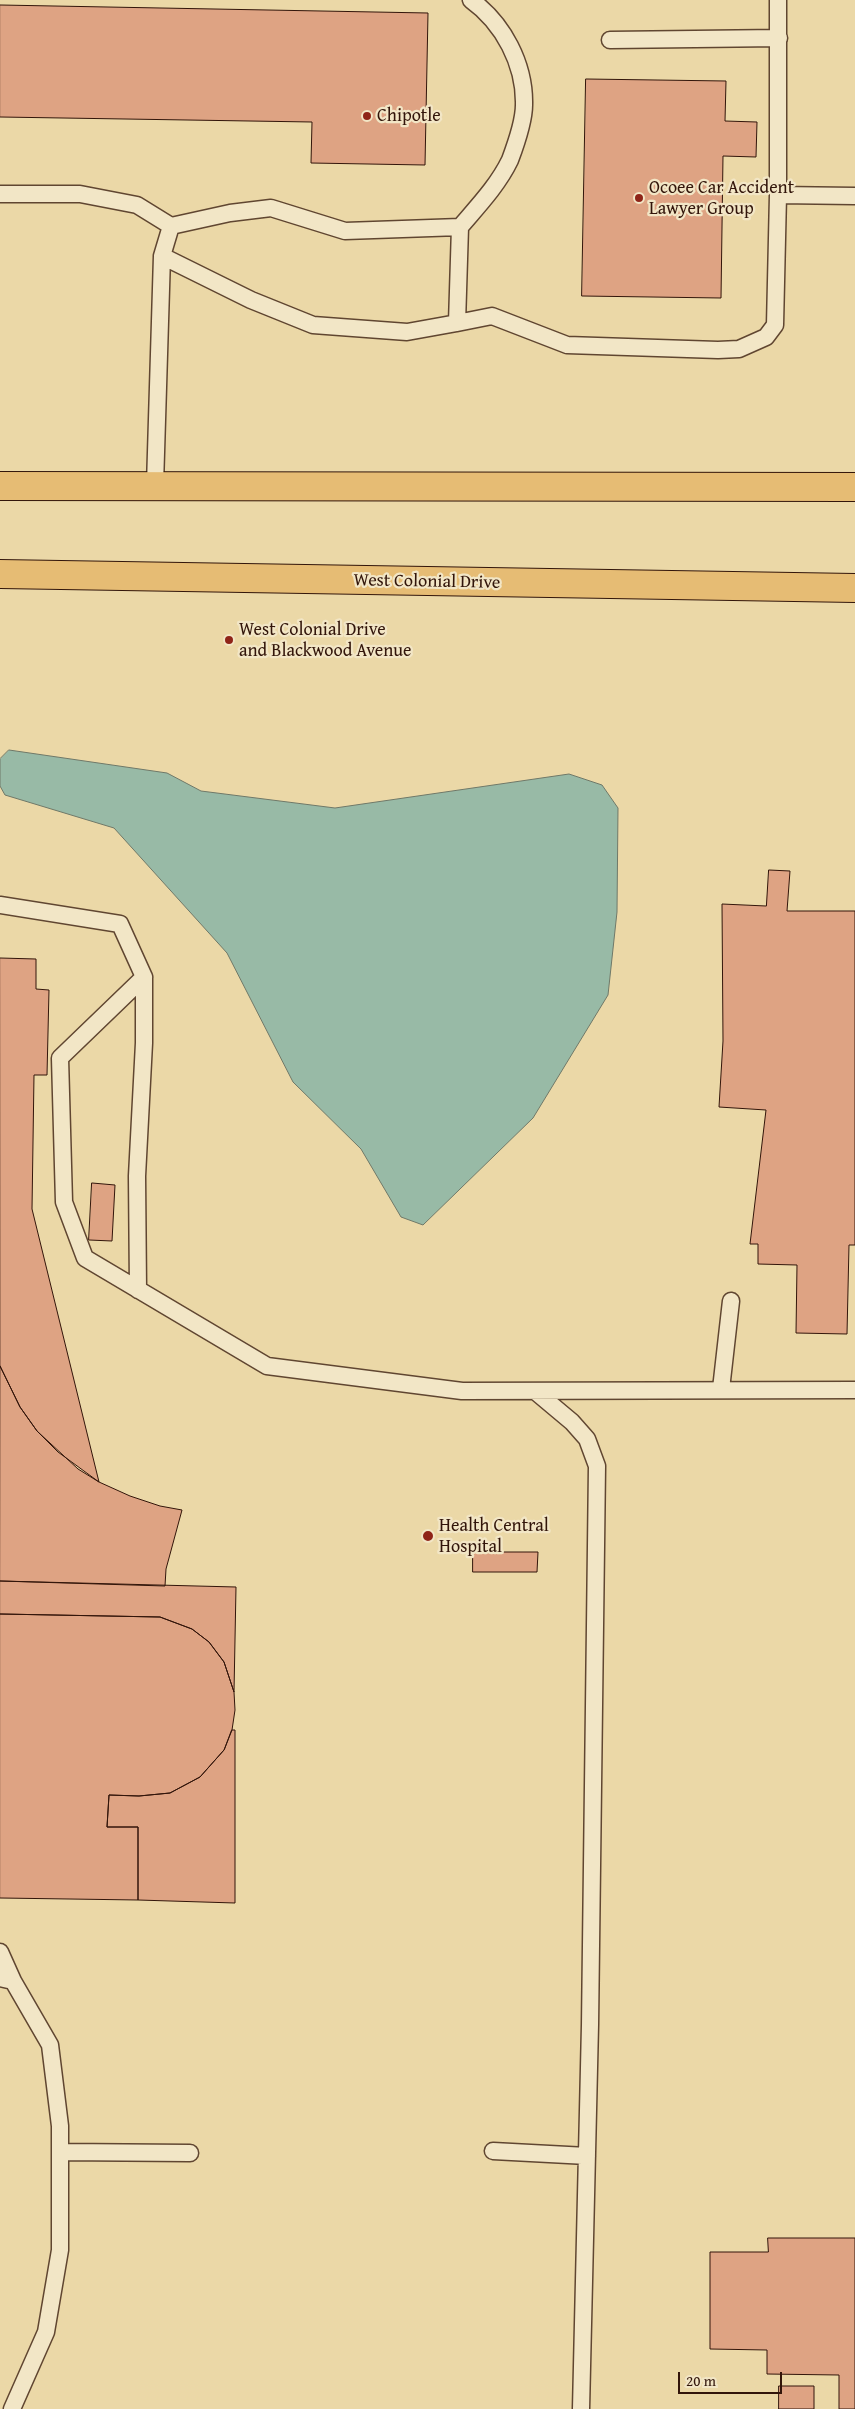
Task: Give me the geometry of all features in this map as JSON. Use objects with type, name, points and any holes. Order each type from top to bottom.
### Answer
[{"type":"highway","points":[[0,486],[855,487]]},
{"type":"highway","name":"West Colonial Drive","points":[[0,574],[855,588]]},
{"type":"lane","points":[[457,322],[460,227],[489,192],[509,160],[524,106],[522,81],[514,53],[498,27],[471,0]]},
{"type":"lane","points":[[162,256],[251,300],[313,325],[407,332],[492,316],[567,345],[739,349],[766,337],[776,325],[778,0]]},
{"type":"lane","points":[[610,40],[779,38]]},
{"type":"lane","points":[[0,194],[90,196],[137,205],[171,226],[230,213],[271,208],[345,231],[460,227]]},
{"type":"lane","points":[[778,195],[855,196]]},
{"type":"lane","points":[[155,485],[162,256],[171,226]]},
{"type":"lane","points":[[0,905],[120,924],[144,977],[144,1043],[137,1176],[138,1290]]},
{"type":"lane","points":[[144,977],[60,1058],[64,1202],[85,1258],[267,1366],[462,1391],[855,1390]]},
{"type":"lane","points":[[721,1389],[731,1300]]},
{"type":"lane","points":[[535,1391],[572,1422],[586,1438],[597,1466],[587,2156],[580,2409]]},
{"type":"lane","points":[[0,1952],[7,1979],[50,2045],[60,2126],[60,2250],[46,2332],[12,2409]]},
{"type":"lane","points":[[493,2151],[587,2156]]},
{"type":"lane","points":[[60,2152],[190,2153]]},
{"type":"shaded area","points":[[9,750],[167,773],[201,791],[335,808],[569,774],[602,785],[618,808],[617,912],[608,995],[533,1118],[423,1225],[401,1217],[361,1149],[293,1082],[227,953],[114,828],[5,795],[0,786],[0,759]]},
{"type":"building","points":[[0,5],[428,13],[425,165],[311,163],[312,122],[0,117]]},
{"type":"building","points":[[586,79],[726,81],[725,121],[757,122],[756,157],[723,156],[721,298],[582,296]]},
{"type":"building","points":[[769,870],[790,871],[787,911],[855,911],[855,1245],[849,1245],[847,1334],[796,1333],[797,1265],[758,1264],[758,1244],[750,1244],[766,1110],[719,1107],[723,1041],[722,904],[766,906]]},
{"type":"building","points":[[0,958],[36,959],[36,989],[49,990],[47,1075],[34,1075],[32,1209],[99,1482],[58,1452],[37,1431],[20,1407],[0,1366]]},
{"type":"building","points":[[92,1183],[115,1185],[112,1241],[89,1240]]},
{"type":"building","points":[[0,1366],[20,1407],[37,1431],[78,1469],[99,1482],[130,1496],[160,1506],[182,1510],[166,1569],[165,1586],[0,1581]]},
{"type":"building","points":[[473,1552],[538,1552],[537,1572],[473,1572]]},
{"type":"building","points":[[0,1581],[236,1587],[234,1692],[224,1662],[209,1642],[192,1629],[160,1617],[0,1614]]},
{"type":"building","points":[[0,1614],[160,1617],[192,1629],[209,1642],[224,1662],[234,1692],[235,1710],[232,1730],[224,1750],[200,1777],[170,1793],[139,1796],[109,1795],[107,1827],[138,1827],[138,1900],[0,1898]]},
{"type":"building","points":[[232,1730],[235,1730],[235,1903],[138,1900],[138,1827],[107,1827],[109,1795],[139,1796],[170,1793],[200,1777],[224,1750]]},
{"type":"building","points":[[768,2238],[855,2238],[855,2409],[839,2409],[839,2375],[767,2374],[767,2350],[710,2349],[710,2252],[768,2252]]},
{"type":"building","points":[[779,2386],[814,2386],[814,2409],[779,2409]]},
{"type":"place","name":"Chipotle","points":[[367,116]]},
{"type":"place","name":"Ocoee Car Accident Lawyer Group","points":[[639,198]]},
{"type":"place","name":"West Colonial Drive and Blackwood Avenue","points":[[229,640]]},
{"type":"place","name":"Health Central Hospital","points":[[428,1536]]}]
